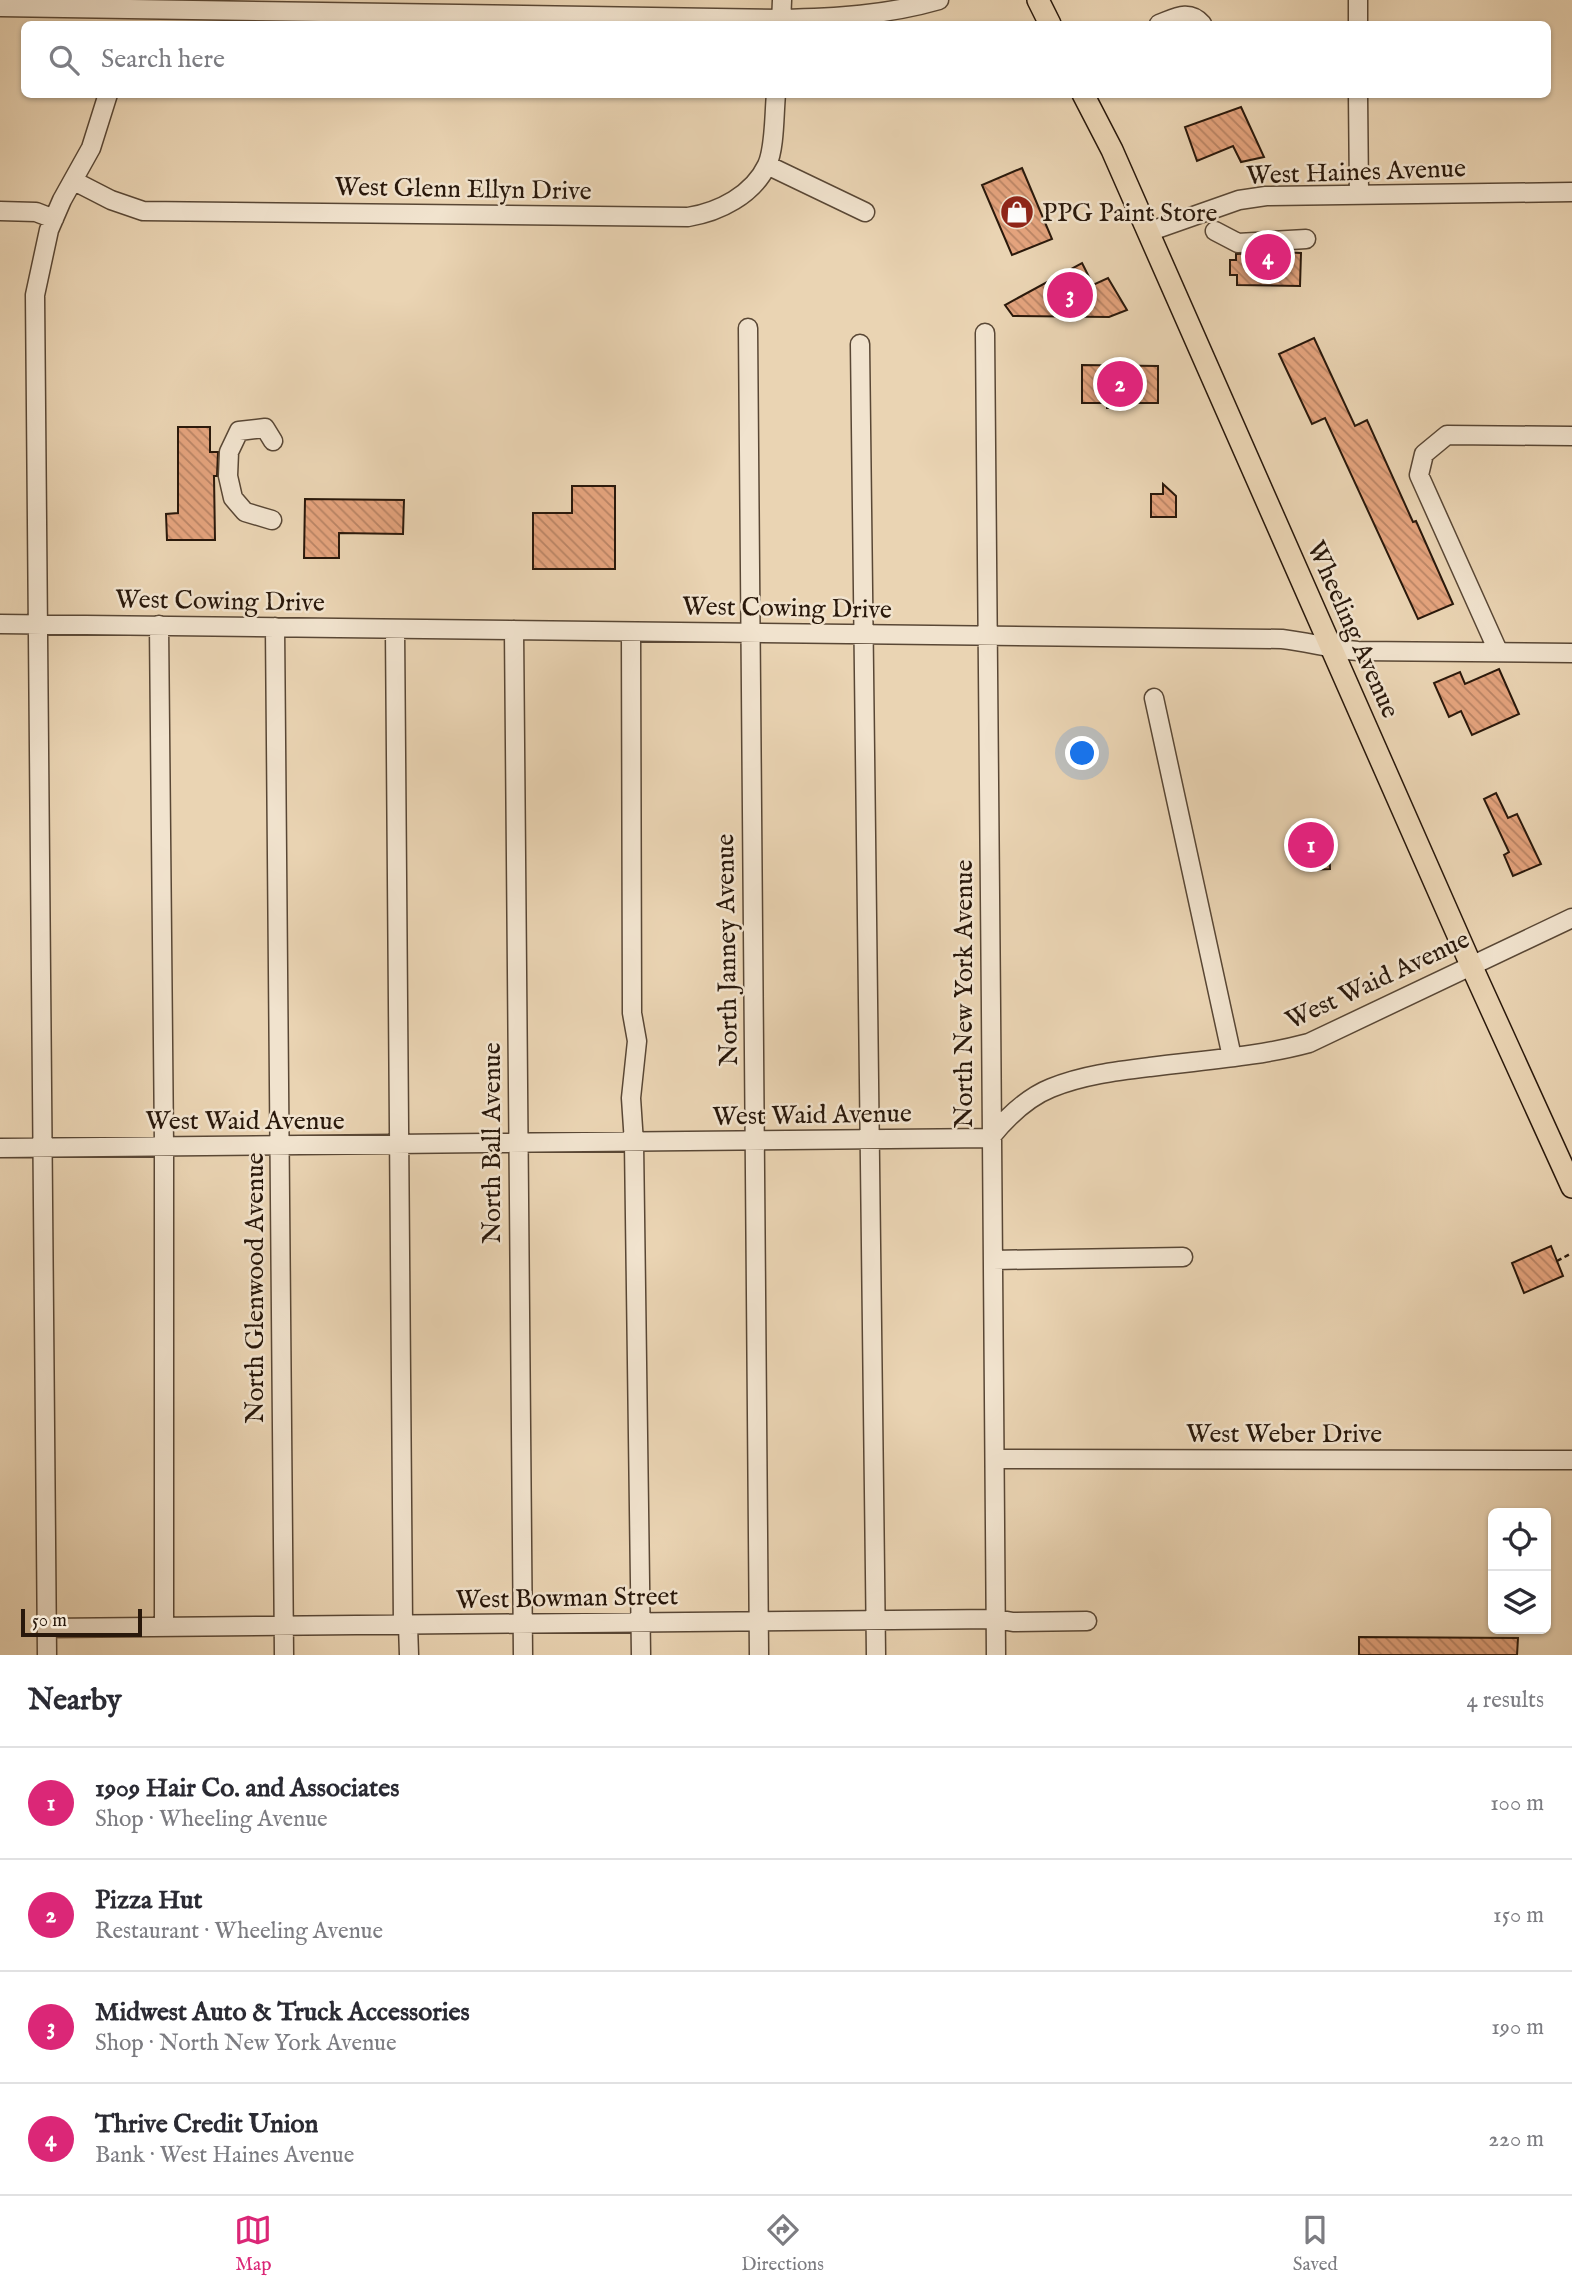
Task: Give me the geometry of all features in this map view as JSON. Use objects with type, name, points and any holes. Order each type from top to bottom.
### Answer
[{"type":"main road","points":[[1038,0],[1048,21]]},
{"type":"main road","name":"Wheeling Avenue","points":[[1085,98],[1112,150],[1471,965],[1572,1187]]},
{"type":"street","points":[[781,21],[782,0]]},
{"type":"street","points":[[794,21],[884,13],[939,0]]},
{"type":"street","points":[[1358,0],[1358,21]]},
{"type":"street","points":[[0,7],[721,21]]},
{"type":"street","points":[[1167,21],[1184,15],[1199,21]]},
{"type":"street","points":[[47,1655],[35,295],[41,262],[54,219],[91,148],[107,98]]},
{"type":"street","points":[[776,98],[768,165],[865,212]]},
{"type":"street","points":[[1358,98],[1359,194]]},
{"type":"street","name":"West Glenn Ellyn Drive","points":[[74,181],[111,200],[143,211],[671,218],[703,214],[728,205],[746,191],[768,165]]},
{"type":"street","name":"West Haines Avenue","points":[[1148,232],[1239,200],[1289,195],[1572,192]]},
{"type":"street","points":[[0,211],[36,212],[54,219]]},
{"type":"street","points":[[1215,230],[1238,243],[1306,239]]},
{"type":"street","name":"North Janney Avenue","points":[[748,328],[759,1655]]},
{"type":"street","name":"North New York Avenue","points":[[985,333],[996,1655]]},
{"type":"street","points":[[860,344],[876,1655]]},
{"type":"street","points":[[272,520],[245,512],[233,498],[228,476],[229,452],[239,431],[265,428],[273,441]]},
{"type":"street","points":[[1498,651],[1419,475],[1424,454],[1447,435],[1572,436]]},
{"type":"street","name":"West Cowing Drive","points":[[0,624],[1282,639],[1308,642],[1331,649],[1572,653]]},
{"type":"street","points":[[159,625],[164,1146],[164,1627]]},
{"type":"street","name":"North Glenwood Avenue","points":[[275,627],[284,1655]]},
{"type":"street","points":[[395,629],[398,1145],[406,1625],[409,1655]]},
{"type":"street","name":"North Ball Avenue","points":[[514,631],[523,1655]]},
{"type":"street","points":[[631,632],[632,1013],[638,1041],[631,1098],[634,1143],[641,1655]]},
{"type":"street","points":[[1154,698],[1232,1057]]},
{"type":"street","name":"West Waid Avenue","points":[[0,1148],[990,1138],[1017,1108],[1051,1088],[1110,1072],[1283,1050],[1309,1043],[1572,918]]},
{"type":"street","points":[[993,1260],[1183,1257]]},
{"type":"street","name":"West Weber Drive","points":[[996,1459],[1572,1460]]},
{"type":"street","name":"West Bowman Street","points":[[47,1628],[996,1619],[1013,1622],[1087,1621]]},
{"type":"path","points":[[1557,1261],[1572,1253]]},
{"type":"building","points":[[1241,107],[1264,157],[1241,162],[1233,146],[1197,161],[1185,127]]},
{"type":"building","name":"PPG Paint Store","points":[[1022,168],[1052,239],[1012,255],[982,185]]},
{"type":"building","points":[[1301,253],[1300,286],[1237,285],[1237,275],[1230,275],[1230,260],[1236,260],[1236,254]]},
{"type":"building","points":[[1082,263],[1093,285],[1108,278],[1127,310],[1109,317],[1013,316],[1005,305]]},
{"type":"building","points":[[1314,338],[1355,426],[1367,420],[1453,604],[1418,619],[1325,418],[1312,424],[1279,354]]},
{"type":"building","points":[[1082,365],[1158,366],[1158,403],[1126,403],[1126,408],[1107,408],[1107,403],[1082,403]]},
{"type":"building","points":[[178,427],[210,427],[210,452],[218,452],[217,476],[214,476],[215,540],[167,540],[166,514],[178,513]]},
{"type":"building","points":[[1163,484],[1176,496],[1176,517],[1151,517],[1151,494],[1163,494]]},
{"type":"building","points":[[572,486],[615,486],[615,569],[533,569],[533,513],[572,513]]},
{"type":"building","points":[[305,499],[404,500],[403,534],[339,533],[339,558],[304,558]]},
{"type":"building","points":[[1499,669],[1519,714],[1472,735],[1461,711],[1449,717],[1434,683],[1460,672],[1465,684]]},
{"type":"building","points":[[1496,793],[1508,818],[1517,814],[1541,864],[1513,876],[1504,855],[1509,852],[1484,799]]},
{"type":"building","points":[[1292,834],[1329,834],[1330,869],[1308,870],[1308,857],[1292,857]]},
{"type":"building","points":[[1551,1246],[1563,1276],[1524,1293],[1512,1263]]},
{"type":"building","points":[[1359,1637],[1518,1638],[1517,1655],[1359,1655]]},
{"type":"place","name":"PPG Paint Store","points":[[1017,212]]},
{"type":"place","name":"Thrive Credit Union","points":[[1268,257]]},
{"type":"place","name":"Midwest Auto & Truck Accessories","points":[[1070,295]]},
{"type":"place","name":"Pizza Hut","points":[[1120,384]]},
{"type":"place","name":"1909 Hair Co. and Associates","points":[[1311,845]]}]
